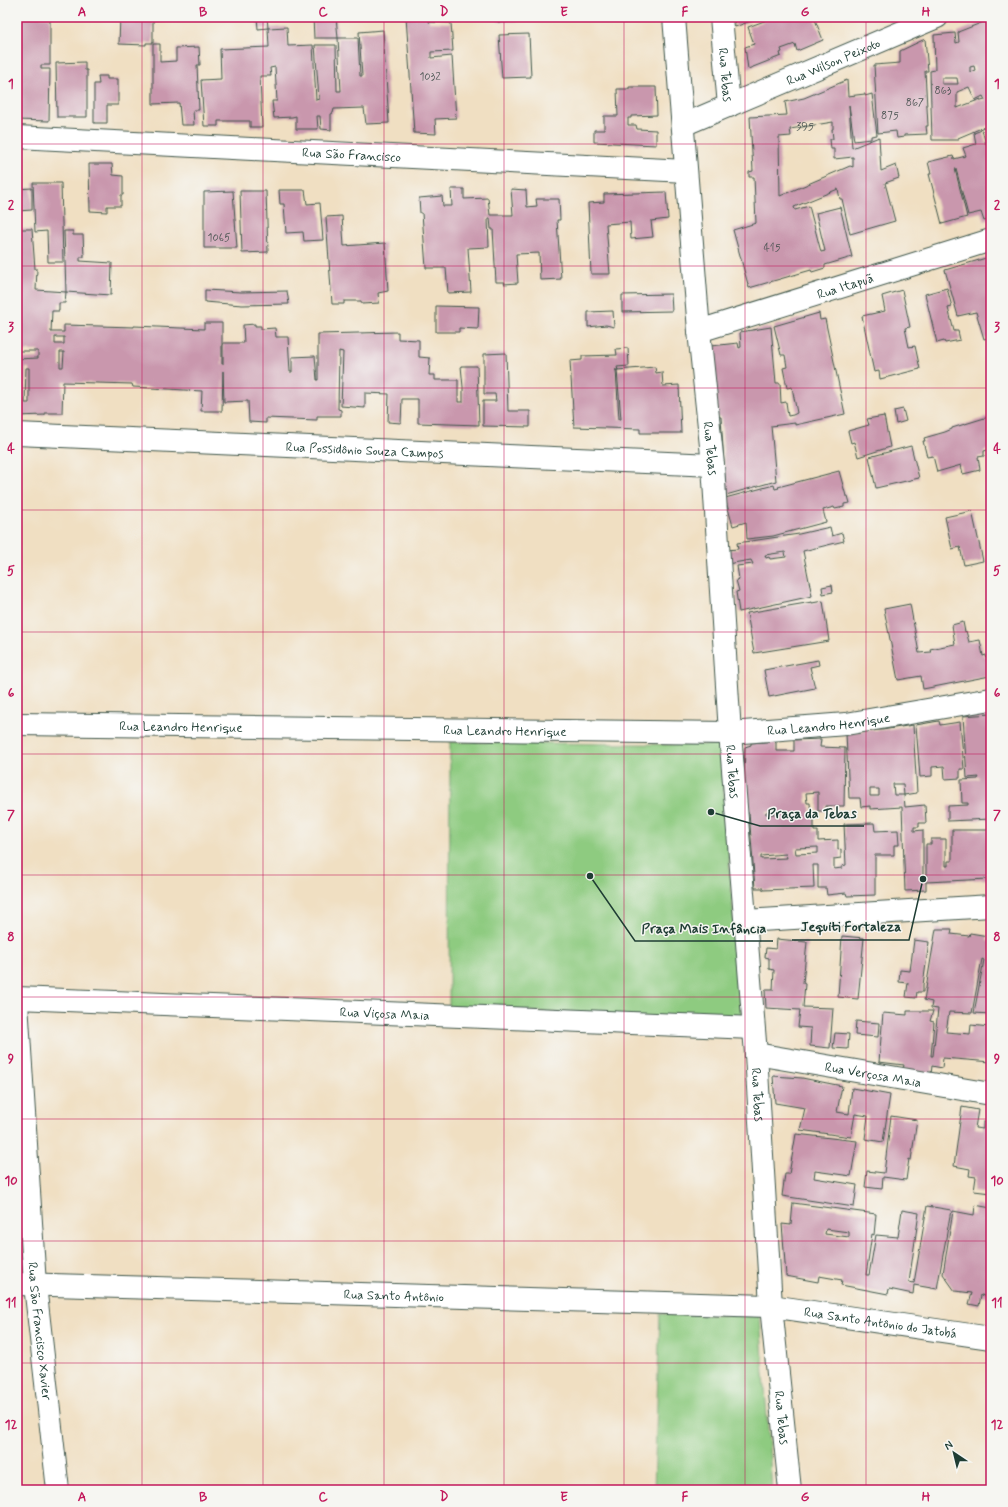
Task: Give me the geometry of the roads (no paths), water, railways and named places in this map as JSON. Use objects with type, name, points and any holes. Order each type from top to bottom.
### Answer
[{"type":"street","name":"Rua Tebas","points":[[674,17],[699,331],[713,465],[730,733],[756,1054],[771,1306],[790,1490]]},
{"type":"street","name":"Rua Tebas","points":[[683,125],[729,106],[721,17]]},
{"type":"street","name":"Rua Wilson Peixoto","points":[[729,106],[938,17]]},
{"type":"street","name":"Rua São Francisco","points":[[17,137],[686,171]]},
{"type":"street","name":"Rua Itapuã","points":[[699,331],[991,240]]},
{"type":"street","name":"Rua Possidônio Souza Campos","points":[[17,434],[713,465]]},
{"type":"street","name":"Rua Leandro Henrique","points":[[17,724],[730,733],[846,724],[991,699]]},
{"type":"street","points":[[745,921],[991,906]]},
{"type":"street","name":"Rua Viçosa Maia","points":[[17,998],[753,1028]]},
{"type":"street","name":"Rua São Francisco Xavier","points":[[17,1003],[26,1285],[58,1490]]},
{"type":"street","name":"Rua Verçosa Maia","points":[[756,1054],[991,1094]]},
{"type":"street","name":"Rua Santo Antônio","points":[[26,1285],[771,1306]]},
{"type":"street","name":"Rua Santo Antônio do Jatobá","points":[[771,1306],[991,1338]]},
{"type":"place","name":"Praça da Tebas","points":[[711,812]]},
{"type":"place","name":"Praça Mais Infância","points":[[590,876]]},
{"type":"place","name":"Jequiti Fortaleza","points":[[923,879]]}]
